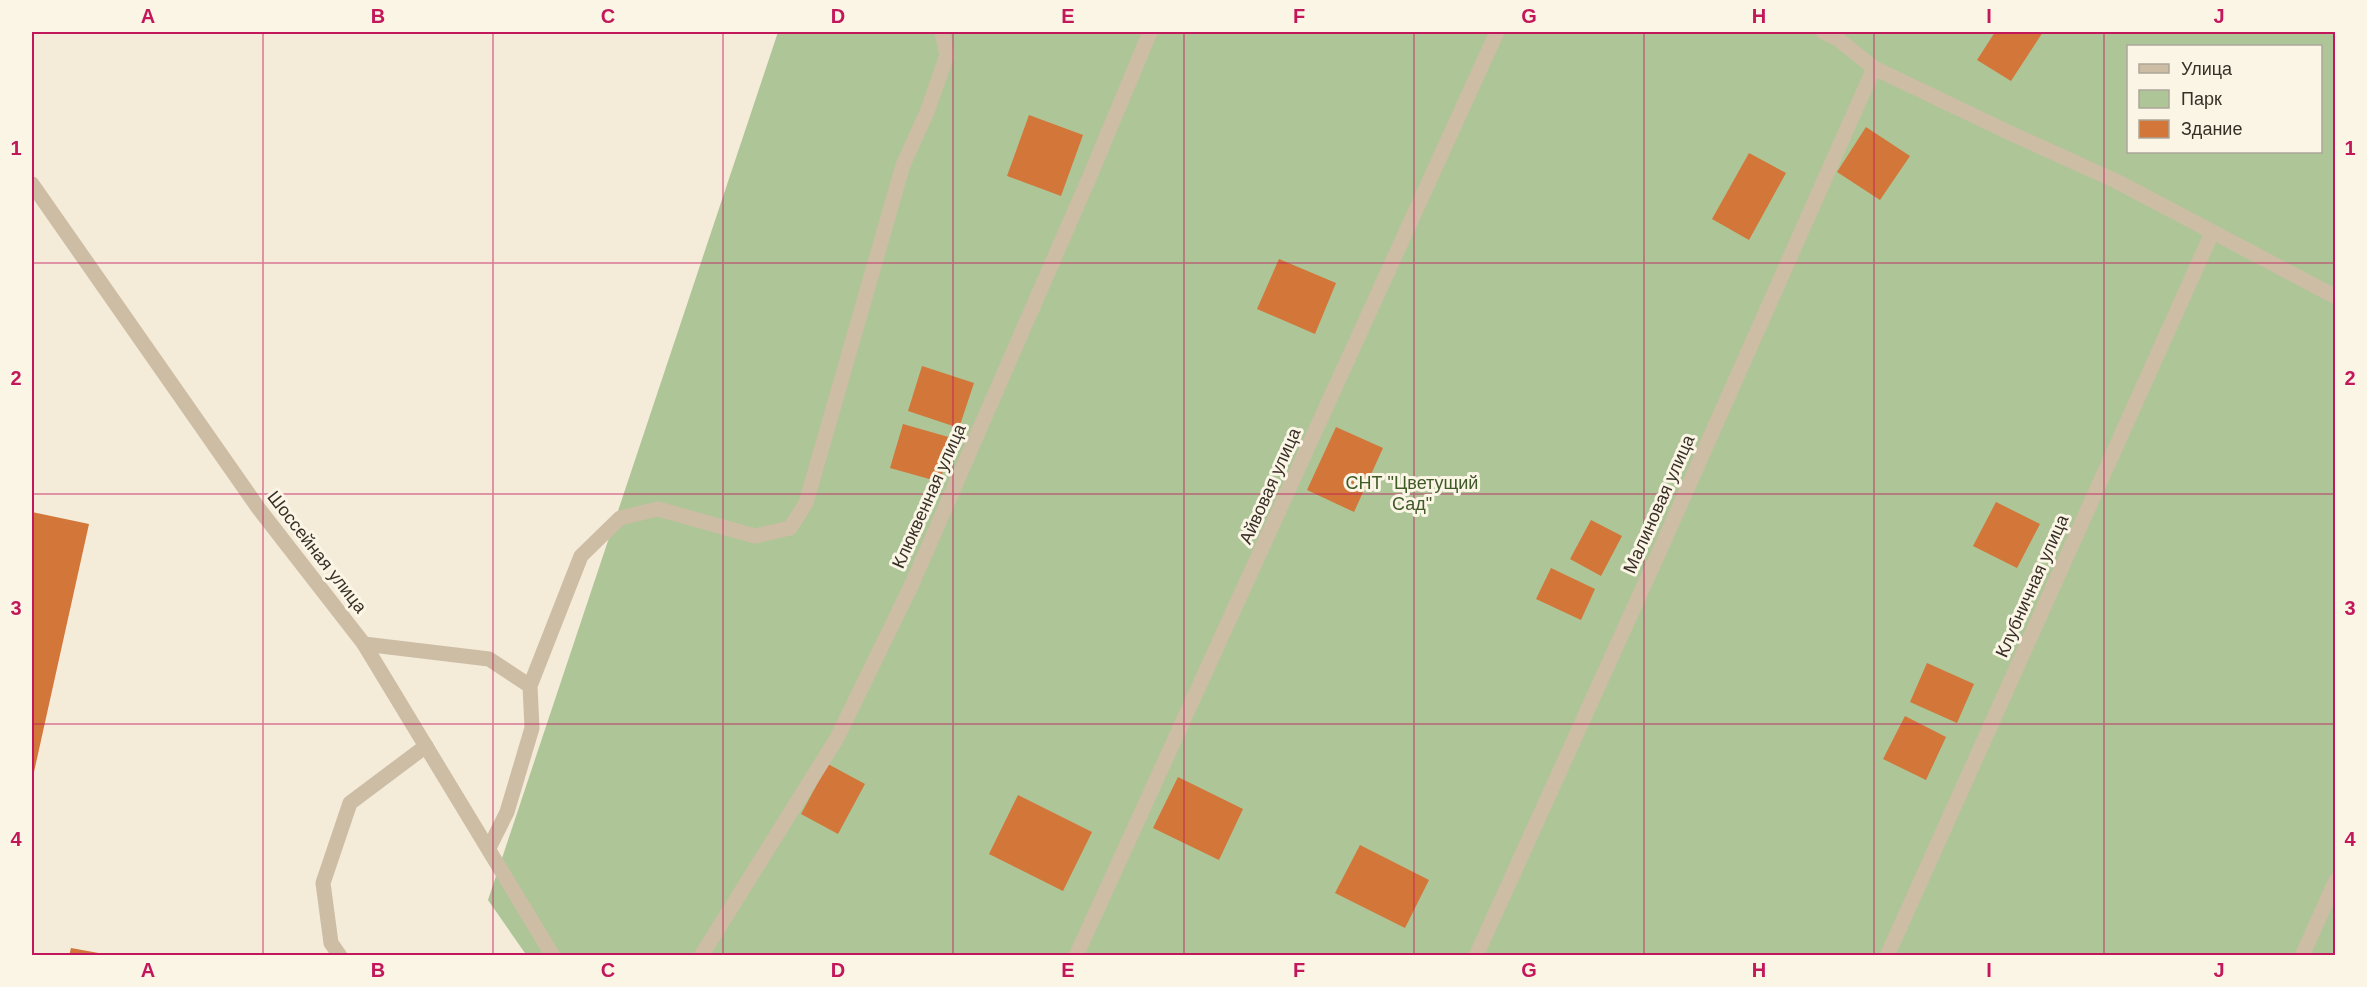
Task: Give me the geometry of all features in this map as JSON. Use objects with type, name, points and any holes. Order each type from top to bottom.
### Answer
[{"type":"street","points":[[489,848],[507,812],[532,728],[530,686],[581,556],[620,518],[658,509],[755,536],[790,528],[806,503],[903,165],[927,112],[947,55],[942,32]]},
{"type":"street","name":"Клюквенная улица","points":[[701,956],[837,738],[907,594],[1090,176],[1150,32]]},
{"type":"street","name":"Айвовая улица","points":[[1076,956],[1497,32]]},
{"type":"street","points":[[1823,32],[1838,39],[1874,68],[2116,181],[2336,297]]},
{"type":"street","name":"Малиновая улица","points":[[1476,956],[1656,560],[1874,68]]},
{"type":"street","name":"Шоссейная улица","points":[[32,184],[259,508],[364,644],[553,956]]},
{"type":"street","name":"Клубничная улица","points":[[1887,956],[2212,233]]},
{"type":"street","points":[[364,644],[489,659],[530,686]]},
{"type":"street","points":[[340,956],[331,942],[323,883],[350,803],[426,746]]},
{"type":"street","points":[[2302,956],[2336,880]]},
{"type":"green space","name":"СНТ \"Цветущий Сад\"","points":[[778,32],[2335,32],[2335,955],[527,956],[488,900]]},
{"type":"building","points":[[1995,32],[2043,32],[2011,81],[1977,60]]},
{"type":"building","points":[[1029,115],[1083,135],[1061,196],[1007,176]]},
{"type":"building","points":[[1866,127],[1910,156],[1880,200],[1837,172]]},
{"type":"building","points":[[1749,153],[1786,173],[1749,240],[1712,219]]},
{"type":"building","points":[[1279,259],[1336,283],[1315,334],[1257,309]]},
{"type":"building","points":[[922,366],[974,383],[959,428],[908,411]]},
{"type":"building","points":[[903,424],[952,438],[940,482],[890,468]]},
{"type":"building","points":[[1336,427],[1383,448],[1354,512],[1307,490]]},
{"type":"building","points":[[1996,502],[2040,524],[2017,568],[1973,546]]},
{"type":"building","points":[[32,512],[89,524],[32,781]]},
{"type":"building","points":[[1591,520],[1622,536],[1601,576],[1570,559]]},
{"type":"building","points":[[1551,568],[1595,589],[1581,620],[1536,599]]},
{"type":"building","points":[[1927,663],[1974,684],[1957,723],[1910,702]]},
{"type":"building","points":[[1905,716],[1946,737],[1926,780],[1883,759]]},
{"type":"building","points":[[828,764],[865,784],[838,834],[801,814]]},
{"type":"building","points":[[1178,777],[1243,809],[1219,860],[1153,828]]},
{"type":"building","points":[[1018,795],[1092,832],[1063,891],[989,854]]},
{"type":"building","points":[[1360,845],[1429,880],[1405,928],[1335,893]]},
{"type":"building","points":[[71,948],[104,954],[104,956],[69,956]]}]
